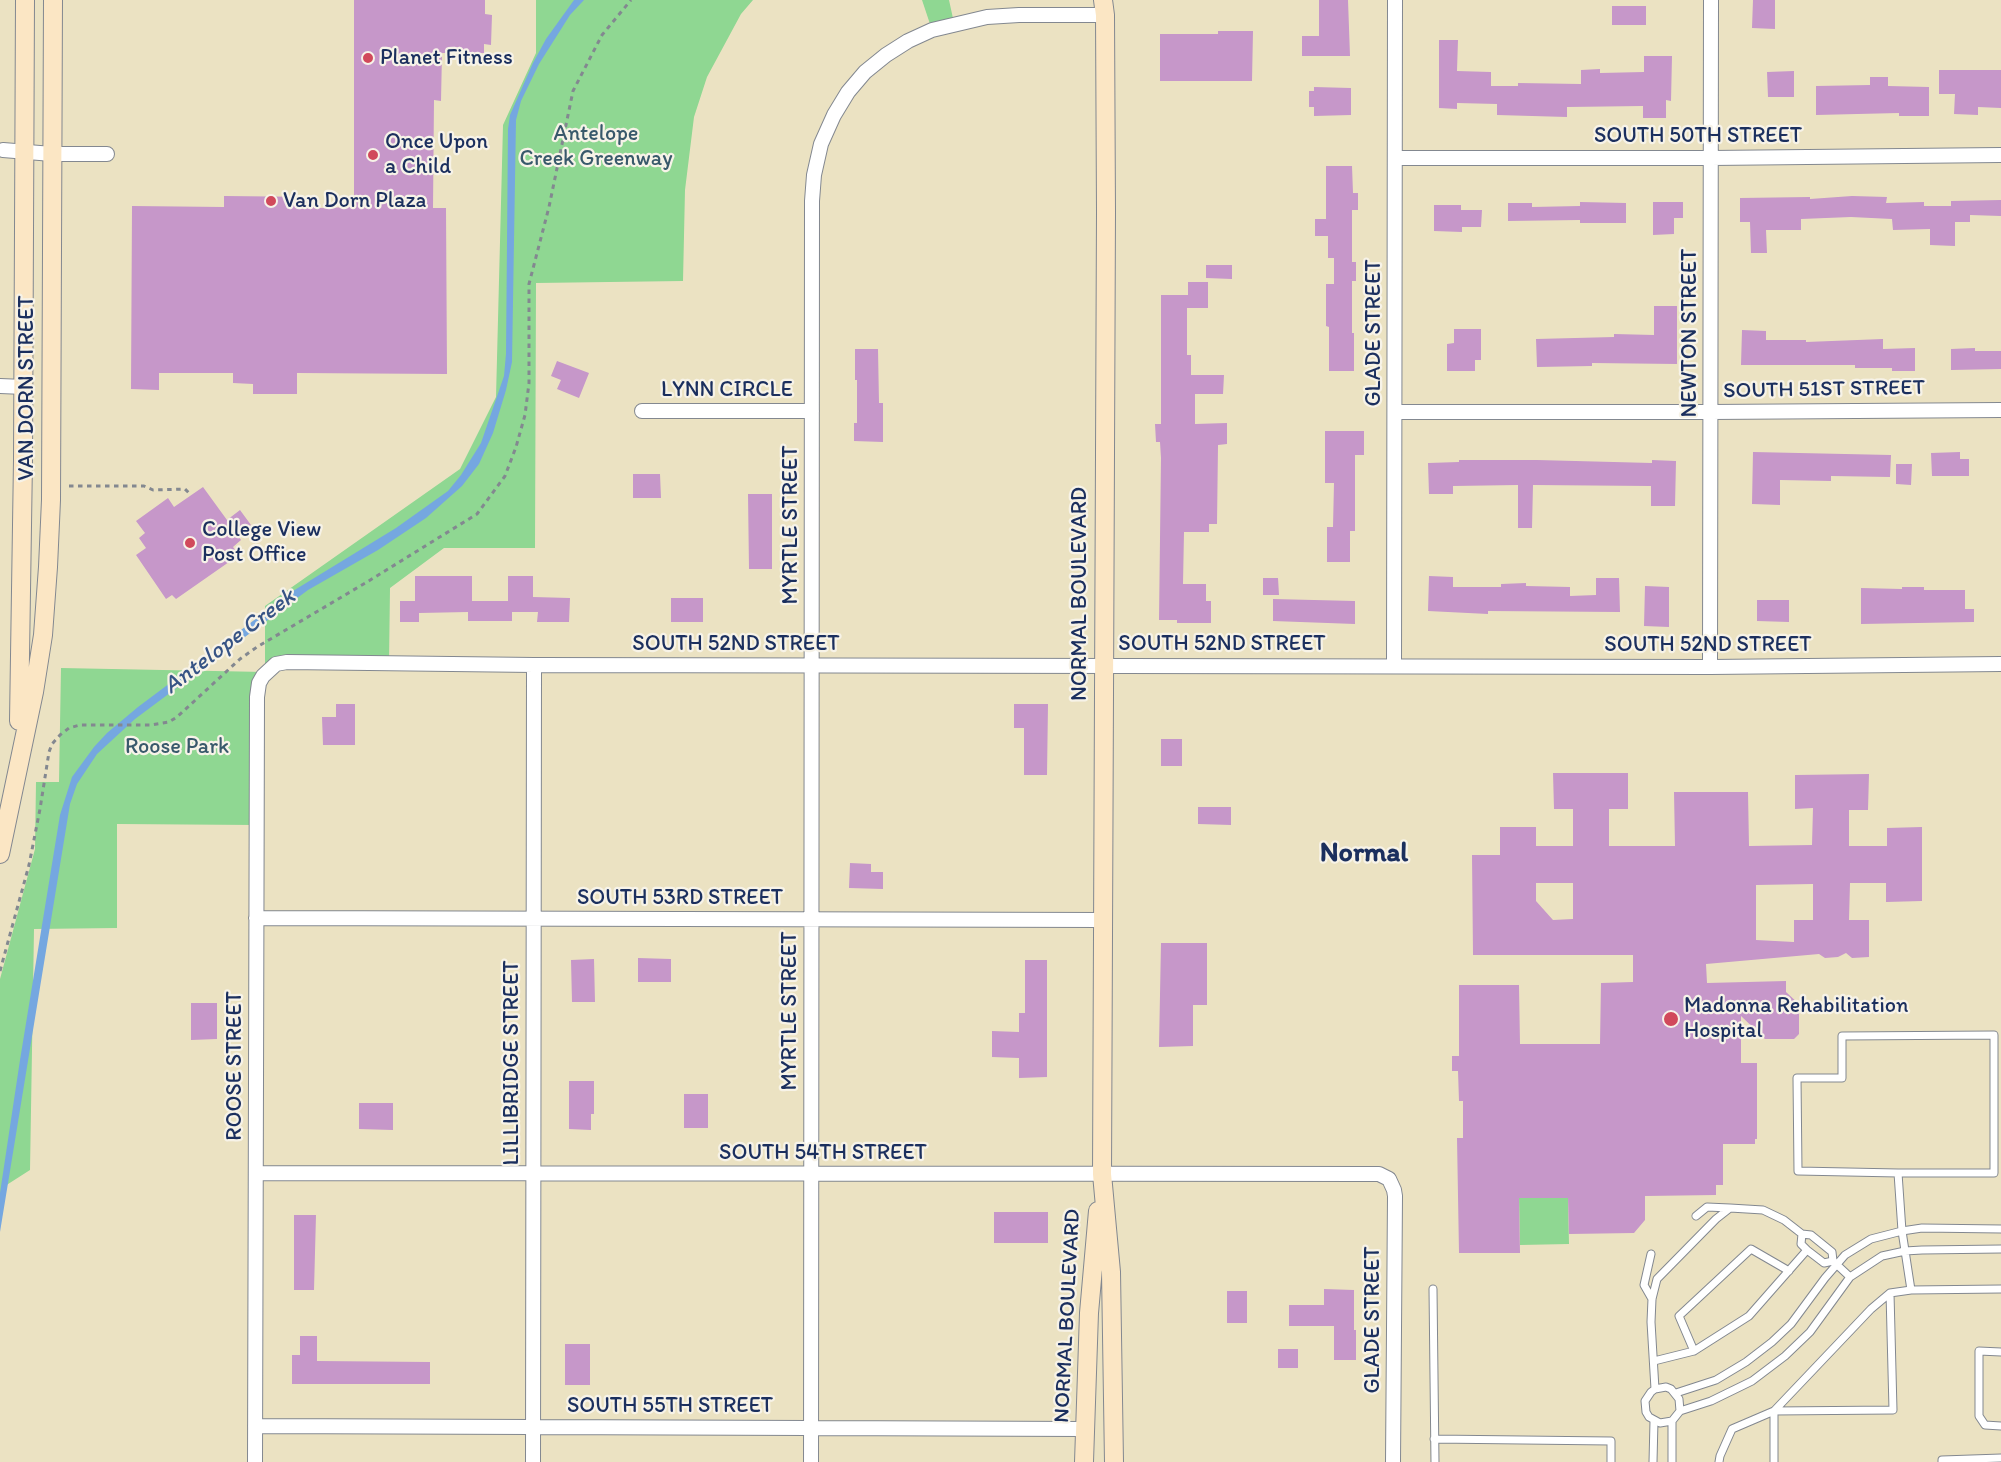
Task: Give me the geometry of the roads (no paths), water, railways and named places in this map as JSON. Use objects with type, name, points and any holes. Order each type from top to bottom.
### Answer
[{"type":"main road","name":"VAN DORN STREET","points":[[17,774],[24,387],[25,0]]},
{"type":"main road","name":"VAN DORN STREET","points":[[0,854],[34,692],[43,635],[48,567],[51,500],[53,0]]},
{"type":"main road","name":"NORMAL BOULEVARD","points":[[1084,1462],[1091,1290],[1102,1174],[1105,5]]},
{"type":"main road","name":"NORMAL BOULEVARD","points":[[1102,1174],[1111,1272],[1114,1462]]},
{"type":"street","name":"GLADE STREET","points":[[1394,666],[1395,0]]},
{"type":"street","name":"NEWTON STREET","points":[[1710,667],[1711,0]]},
{"type":"street","name":"MYRTLE STREET","points":[[811,1462],[812,201],[814,175],[821,144],[834,115],[848,92],[886,55],[908,41],[932,30],[987,17],[1105,5]]},
{"type":"street","points":[[2,150],[52,154],[107,154]]},
{"type":"street","name":"SOUTH 50TH STREET","points":[[1395,158],[2001,155]]},
{"type":"street","points":[[0,386],[24,387]]},
{"type":"street","name":"SOUTH 51ST STREET","points":[[1395,412],[2001,410]]},
{"type":"street","name":"LYNN CIRCLE","points":[[642,411],[812,411]]},
{"type":"street","name":"SOUTH 52ND STREET","points":[[265,672],[276,664],[287,662],[534,665],[1103,664],[1710,667],[2001,664]]},
{"type":"street","name":"LILLIBRIDGE STREET","points":[[533,1462],[534,665]]},
{"type":"street","name":"ROOSE STREET","points":[[255,1462],[257,697],[259,683],[265,672]]},
{"type":"street","name":"SOUTH 53RD STREET","points":[[256,918],[1104,920]]},
{"type":"street","name":"SOUTH 54TH STREET","points":[[256,1173],[1373,1173],[1389,1179]]},
{"type":"street","name":"GLADE STREET","points":[[1389,1179],[1395,1196],[1394,1462]]},
{"type":"street","name":"SOUTH 55TH STREET","points":[[255,1426],[1085,1429]]},
{"type":"lane","points":[[1842,1035],[1994,1035],[1994,1173],[1898,1173],[1798,1171],[1797,1078],[1842,1078],[1842,1035]]},
{"type":"lane","points":[[1898,1173],[1902,1231],[1911,1290]]},
{"type":"lane","points":[[1696,1216],[1707,1207],[1763,1210],[1784,1220],[1802,1234],[1811,1235],[1832,1252],[1835,1262],[1850,1277]]},
{"type":"lane","points":[[1655,1389],[1652,1299],[1657,1280],[1716,1219],[1730,1208]]},
{"type":"lane","points":[[1676,1394],[1716,1380],[1746,1362],[1772,1342],[1791,1324],[1835,1262],[1871,1239],[1922,1228],[2001,1229]]},
{"type":"lane","points":[[1802,1234],[1801,1244],[1807,1250],[1824,1263],[1835,1262]]},
{"type":"lane","points":[[1694,1351],[1679,1316],[1751,1249],[1789,1271]]},
{"type":"lane","points":[[1680,1411],[1676,1394],[1666,1388],[1655,1389],[1647,1396],[1645,1407],[1649,1417],[1660,1423],[1672,1420],[1680,1411],[1711,1401],[1752,1381],[1785,1356],[1810,1332],[1850,1277],[1882,1256],[1905,1251],[2001,1249]]},
{"type":"lane","points":[[1654,1361],[1694,1351],[1749,1316],[1807,1250]]},
{"type":"lane","points":[[1651,1254],[1644,1285],[1652,1299]]},
{"type":"lane","points":[[1433,1289],[1435,1462]]},
{"type":"lane","points":[[1774,1462],[1774,1411],[1871,1309],[1890,1293],[1911,1290],[2001,1289]]},
{"type":"lane","points":[[1719,1462],[1732,1429],[1774,1411],[1893,1410],[1890,1293]]},
{"type":"lane","points":[[2001,1352],[1979,1351],[1979,1416],[1985,1425],[2001,1426]]},
{"type":"lane","points":[[1672,1420],[1672,1462]]},
{"type":"lane","points":[[1653,1462],[1654,1421]]},
{"type":"lane","points":[[1434,1439],[1611,1441],[1611,1462]]},
{"type":"lane","points":[[1942,1462],[1942,1460],[2001,1458]]},
{"type":"water","name":"Antelope Creek","points":[[574,0],[584,0],[570,15],[539,64],[521,101],[516,120],[512,362],[493,433],[479,464],[462,486],[426,518],[378,550],[308,590],[135,719],[97,754],[77,784],[70,804],[0,1232],[0,1193],[20,1060],[60,815],[72,777],[107,733],[138,707],[293,591],[396,528],[448,491],[461,475],[481,443],[504,376],[510,115],[546,39]]},
{"type":"place","name":"Planet Fitness","points":[[368,58]]},
{"type":"place","name":"Once Upon a Child","points":[[373,155]]},
{"type":"place","name":"Van Dorn Plaza","points":[[271,201]]},
{"type":"place","name":"College View Post Office","points":[[190,543]]},
{"type":"place","name":"Madonna Rehabilitation Hospital","points":[[1671,1019]]},
{"type":"district","name":"Normal","points":[[1364,854]]},
{"type":"park label","name":"Antelope Creek Greenway","points":[[596,146]]},
{"type":"park label","name":"Roose Park","points":[[177,747]]}]
